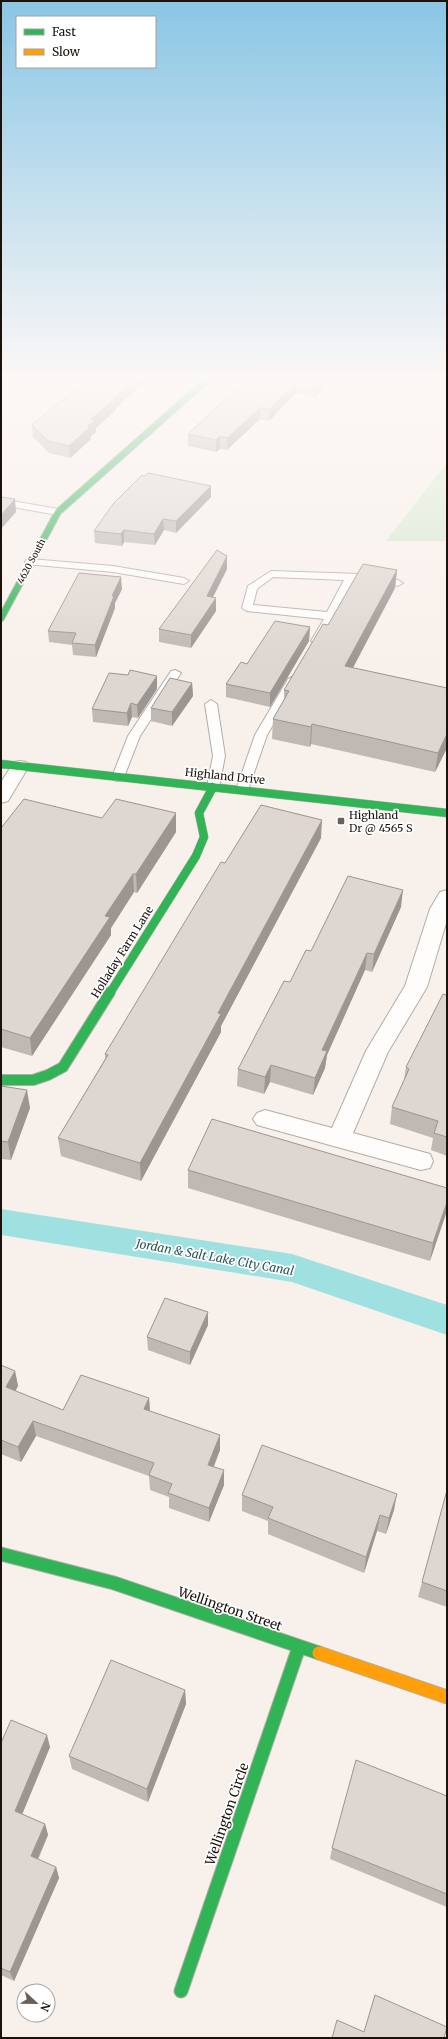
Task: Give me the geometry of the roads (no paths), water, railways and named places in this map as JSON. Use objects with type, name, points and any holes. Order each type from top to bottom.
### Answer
[{"type":"street","name":"4620 South","points":[[1,618],[58,512],[101,474]]},
{"type":"street","name":"Highland Drive","points":[[1,764],[447,813]]},
{"type":"street","points":[[1,797],[20,766]]},
{"type":"street","name":"Holladay Farm Lane","points":[[1,1080],[27,1082],[42,1080],[54,1074],[63,1067],[196,856],[204,837],[199,813],[212,787]]},
{"type":"street","points":[[339,1138],[377,1051],[416,987],[440,909],[447,897]]},
{"type":"street","points":[[265,1119],[421,1161]]},
{"type":"street","name":"Wellington Street","points":[[1,1554],[57,1567],[114,1583],[447,1698]]},
{"type":"street","name":"Wellington Circle","points":[[180,1991],[299,1647]]},
{"type":"lane","points":[[1,502],[58,512]]},
{"type":"lane","points":[[30,562],[114,569],[184,581]]},
{"type":"lane","points":[[331,616],[247,608],[252,588],[271,574],[351,577],[398,583]]},
{"type":"lane","points":[[311,651],[351,577]]},
{"type":"lane","points":[[242,790],[262,735],[300,670]]},
{"type":"lane","points":[[118,777],[134,736],[175,674]]},
{"type":"lane","points":[[211,704],[218,750],[212,787]]},
{"type":"waterway","name":"Jordan & Salt Lake City Canal","points":[[1,1222],[292,1268],[447,1320]]},
{"type":"place","name":"Highland Dr @ 4565 S","points":[[341,821]]}]
